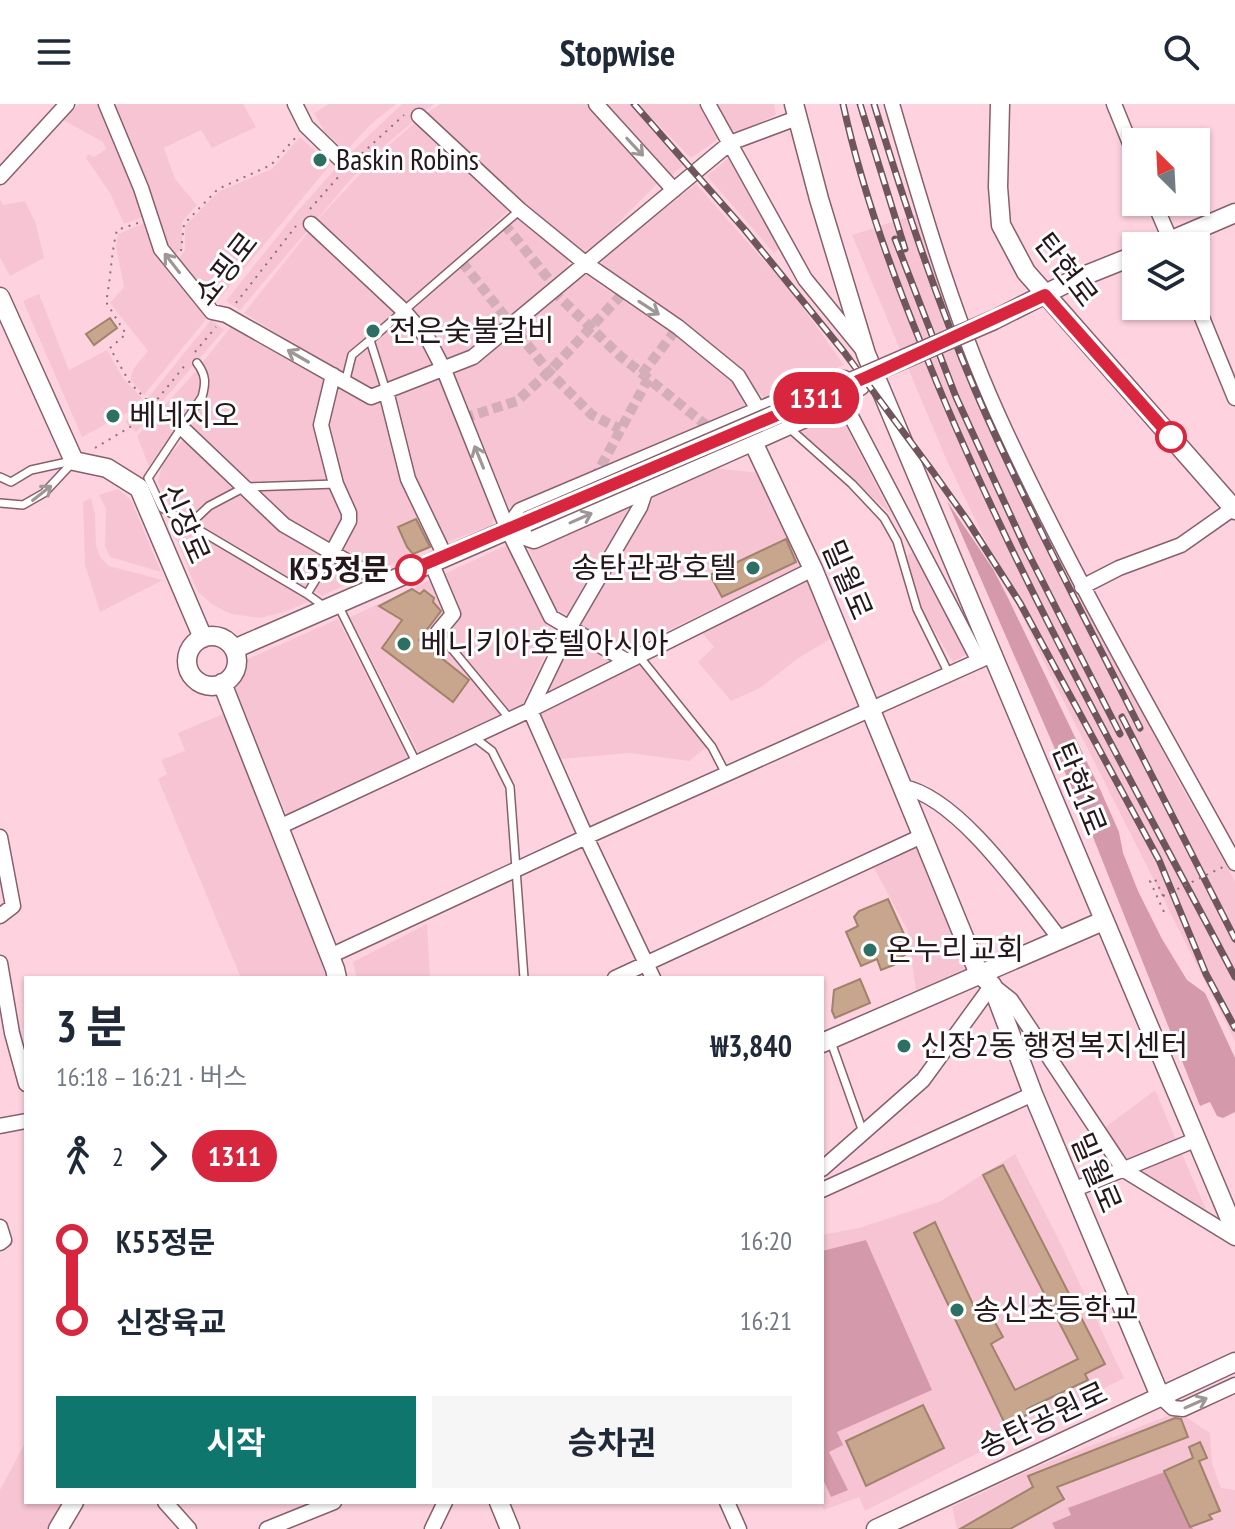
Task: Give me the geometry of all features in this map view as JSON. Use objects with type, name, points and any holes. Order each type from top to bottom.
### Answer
[{"type":"street","points":[[0,177],[67,104]]},
{"type":"street","points":[[108,104],[161,249],[212,312],[226,315],[371,397],[473,357],[730,143],[796,111],[872,367]]},
{"type":"street","points":[[295,104],[306,126],[342,161]]},
{"type":"street","points":[[596,104],[674,190]]},
{"type":"street","points":[[708,104],[805,279],[872,367]]},
{"type":"street","points":[[892,104],[952,299],[1004,428],[1082,587],[1230,864]]},
{"type":"street","name":"탄현로","points":[[1000,104],[998,187],[1001,225],[1026,272],[1235,508]]},
{"type":"street","points":[[1114,104],[1124,128]]},
{"type":"street","points":[[415,112],[520,210],[585,263],[703,345],[738,376],[759,411]]},
{"type":"street","points":[[1193,232],[1235,213]]},
{"type":"street","points":[[311,224],[404,311],[428,339],[444,370],[508,530],[551,617],[633,658]]},
{"type":"street","points":[[234,649],[994,320],[1071,281],[1122,261]]},
{"type":"street","points":[[0,297],[74,461]]},
{"type":"street","points":[[1203,320],[1235,398]]},
{"type":"street","points":[[330,956],[586,837],[986,658],[840,395],[872,367]]},
{"type":"street","points":[[508,530],[521,512],[821,385],[834,385],[872,367]]},
{"type":"street","name":"탄현1로","points":[[872,367],[986,658],[1103,921],[1235,1231]]},
{"type":"street","points":[[332,553],[349,521],[349,513],[336,484],[321,425],[339,379]]},
{"type":"street","points":[[386,391],[408,479],[438,559],[453,614],[438,632]]},
{"type":"street","points":[[508,530],[534,539],[843,401]]},
{"type":"street","points":[[182,428],[284,525],[383,582]]},
{"type":"street","name":"밀월로","points":[[753,442],[813,569],[922,836],[1160,1396]]},
{"type":"street","name":"신장로","points":[[74,461],[107,468],[139,488],[203,638]]},
{"type":"street","points":[[646,489],[640,507],[570,627],[530,710],[652,976]]},
{"type":"street","points":[[1082,587],[1119,568],[1181,545],[1235,508]]},
{"type":"street","points":[[279,827],[530,710],[813,569]]},
{"type":"street","points":[[203,638],[224,639],[234,649],[235,669],[222,683],[202,684],[189,670],[189,651],[203,638]]},
{"type":"street","points":[[222,683],[336,976]]},
{"type":"street","points":[[903,787],[919,790],[977,835],[1061,940]]},
{"type":"street","points":[[619,976],[922,836]]},
{"type":"street","points":[[0,837],[13,906],[0,916]]},
{"type":"street","points":[[826,1041],[985,979],[1103,921]]},
{"type":"street","points":[[0,963],[12,1033],[24,1077]]},
{"type":"street","points":[[824,1167],[923,1080],[985,979]]},
{"type":"street","points":[[985,979],[1011,1000],[1124,1170],[1235,1238]]},
{"type":"street","points":[[824,1189],[1033,1094]]},
{"type":"street","points":[[0,1126],[24,1121]]},
{"type":"street","points":[[1073,1190],[1195,1140]]},
{"type":"street","points":[[0,1227],[4,1240],[0,1243]]},
{"type":"street","name":"송탄공원로","points":[[876,1529],[900,1524],[1235,1362]]},
{"type":"street","points":[[1160,1396],[1173,1408],[1183,1409],[1235,1385]]},
{"type":"street","points":[[58,1529],[73,1504]]},
{"type":"street","points":[[171,1504],[189,1529]]},
{"type":"street","points":[[267,1529],[329,1504]]},
{"type":"street","points":[[432,1529],[444,1504]]},
{"type":"street","points":[[504,1504],[510,1529]]},
{"type":"street","points":[[728,1504],[739,1529]]},
{"type":"lane","points":[[339,379],[352,355],[520,210]]},
{"type":"lane","points":[[370,340],[386,391]]},
{"type":"lane","points":[[197,363],[206,383],[202,397],[148,478],[162,508],[307,594],[331,605],[416,762]]},
{"type":"lane","points":[[787,426],[852,484],[884,518],[897,541],[917,609],[949,674]]},
{"type":"lane","points":[[0,477],[11,482],[31,470],[74,461]]},
{"type":"lane","points":[[0,503],[23,505],[44,493],[74,461]]},
{"type":"lane","points":[[190,524],[209,506],[245,487],[336,484]]},
{"type":"lane","points":[[307,594],[332,553]]},
{"type":"lane","points":[[438,632],[510,719]]},
{"type":"lane","points":[[633,658],[712,747],[726,774]]},
{"type":"lane","points":[[473,736],[492,751],[510,787],[524,976]]},
{"type":"lane","points":[[826,1041],[864,1133]]},
{"type":"path","name":"쇼핑로","points":[[74,461],[130,427],[152,405],[303,216],[347,166],[415,112]]},
{"type":"path","points":[[171,262],[183,249],[184,224],[218,189],[271,165],[306,126]]},
{"type":"path","points":[[150,218],[117,230],[106,302],[126,334],[110,348],[130,383],[152,405]]},
{"type":"path","points":[[1164,912],[1150,881],[1155,879],[1163,896],[1230,864]]},
{"type":"shaded area","points":[[79,104],[101,104],[143,217],[124,224],[110,193],[86,158],[88,154],[94,157],[106,149],[103,142],[63,120]]},
{"type":"shaded area","points":[[243,104],[256,127],[212,148],[201,130],[164,148],[175,179],[197,205],[182,222],[182,248],[175,255],[162,239],[145,183],[114,106]]},
{"type":"shaded area","points":[[329,104],[396,104],[371,124],[346,151],[324,131],[314,113]]},
{"type":"shaded area","points":[[402,104],[434,104],[377,152],[352,178],[240,310],[226,301],[342,161]]},
{"type":"shaded area","points":[[440,104],[591,104],[659,182],[617,224],[612,233],[585,251],[537,216],[427,113]]},
{"type":"shaded area","points":[[603,104],[631,104],[684,164],[669,178]]},
{"type":"shaded area","points":[[638,104],[699,104],[718,139],[691,158]]},
{"type":"shaded area","points":[[713,104],[774,104],[776,115],[740,132],[726,130]]},
{"type":"shaded area","points":[[415,123],[510,209],[406,305],[318,219],[382,151]]},
{"type":"shaded area","points":[[300,137],[330,165],[214,305],[177,261],[185,250],[185,226],[218,192],[272,169]]},
{"type":"shaded area","points":[[731,156],[779,249],[774,253],[707,176]]},
{"type":"shaded area","points":[[696,184],[790,290],[844,365],[764,398],[711,344],[603,267],[601,259]]},
{"type":"shaded area","points":[[0,200],[3,205],[25,201],[36,224],[44,258],[10,276],[0,258]]},
{"type":"shaded area","points":[[918,214],[1040,513],[1176,777],[1235,881],[1235,1041],[1051,676],[947,461],[852,235]]},
{"type":"shaded area","points":[[517,216],[569,259],[567,269],[467,354],[447,364],[411,312]]},
{"type":"shaded area","points":[[145,223],[157,253],[207,318],[144,395],[131,381],[131,376],[148,351],[110,303],[124,287],[116,246],[118,234]]},
{"type":"shaded area","points":[[310,230],[396,314],[348,354],[344,376],[244,313]]},
{"type":"shaded area","points":[[584,274],[700,352],[731,380],[743,397],[745,408],[509,508],[455,374],[477,362]]},
{"type":"shaded area","points":[[39,294],[69,370],[107,350],[123,378],[142,398],[130,411],[82,437],[23,301]]},
{"type":"shaded area","points":[[402,318],[423,341],[437,366],[374,391],[350,379],[355,357]]},
{"type":"shaded area","points":[[211,320],[224,330],[136,432],[125,422]]},
{"type":"shaded area","points":[[236,321],[328,377],[318,422],[332,480],[247,484],[188,425],[203,405],[210,383],[201,364]]},
{"type":"shaded area","points":[[198,369],[202,384],[198,397],[149,466],[137,436]]},
{"type":"shaded area","points":[[441,375],[496,510],[492,525],[445,543],[413,480],[387,397]]},
{"type":"shaded area","points":[[335,385],[369,402],[380,398],[405,482],[435,546],[375,571],[339,550],[354,519],[325,433]]},
{"type":"shaded area","points":[[839,413],[891,514],[798,429]]},
{"type":"shaded area","points":[[186,437],[239,487],[206,503],[189,519],[170,506],[158,482],[163,462]]},
{"type":"shaded area","points":[[714,468],[760,473],[802,566],[623,652],[579,627],[655,495]]},
{"type":"shaded area","points":[[335,487],[345,516],[331,548],[283,519],[254,490]]},
{"type":"shaded area","points":[[118,489],[131,500],[161,572],[110,557],[105,546],[106,509],[99,495]]},
{"type":"shaded area","points":[[244,492],[328,554],[307,588],[195,521],[223,501]]},
{"type":"shaded area","points":[[91,498],[100,557],[109,566],[163,580],[100,612],[85,565],[83,502]]},
{"type":"shaded area","points":[[947,501],[993,569],[1008,598],[1099,787],[1119,832],[1123,853],[1138,891],[1162,939],[1187,980],[1205,993],[1235,1058],[1235,1112],[1223,1118],[1217,1116],[1210,1102],[1200,1106],[1091,832]]},
{"type":"shaded area","points":[[631,505],[567,615],[552,607],[529,549]]},
{"type":"shaded area","points":[[178,522],[310,601],[260,618],[231,614],[213,605],[198,592],[193,581],[171,525]]},
{"type":"shaded area","points":[[507,545],[553,638],[521,708],[419,753],[350,617]]},
{"type":"shaded area","points":[[913,552],[967,654],[953,662],[918,603],[907,556]]},
{"type":"shaded area","points":[[333,557],[363,576],[322,596],[313,590]]},
{"type":"shaded area","points":[[808,579],[832,638],[797,659],[760,688],[731,701],[698,662],[714,647],[700,631]]},
{"type":"shaded area","points":[[338,619],[408,758],[288,817],[232,688],[243,671],[243,661]]},
{"type":"shaded area","points":[[573,636],[615,661],[544,697]]},
{"type":"shaded area","points":[[639,663],[708,746],[689,761],[630,753],[560,759],[541,714]]},
{"type":"shaded area","points":[[223,714],[333,976],[240,976],[158,779],[167,774],[161,760],[185,751],[178,733]]},
{"type":"shaded area","points":[[920,846],[971,968],[916,991],[908,931],[874,868]]},
{"type":"shaded area","points":[[427,924],[430,976],[356,976],[353,962]]},
{"type":"shaded area","points":[[1155,1090],[1177,1142],[1129,1162],[1103,1129]]},
{"type":"shaded area","name":"송신초등학교","points":[[1015,1154],[1124,1378],[865,1511],[859,1497],[824,1510],[820,1504],[824,1504],[824,1235],[859,1228],[941,1201]]},
{"type":"shaded area","points":[[1182,1154],[1209,1216],[1139,1171]]},
{"type":"shaded area","points":[[866,1240],[932,1390],[837,1432],[843,1445],[829,1452],[848,1490],[831,1497],[824,1481],[824,1250]]},
{"type":"shaded area","points":[[1178,1412],[1210,1433],[1212,1464],[1221,1488],[1235,1490],[1235,1529],[957,1529],[952,1507],[1041,1465]]},
{"type":"shaded area","points":[[24,1445],[24,1504],[65,1504],[50,1529],[0,1529],[0,1490]]},
{"type":"shaded area","points":[[1167,1471],[1193,1529],[1055,1529],[1052,1523],[1071,1515],[1068,1508]]},
{"type":"building","points":[[110,318],[117,328],[94,345],[86,334]]},
{"type":"building","points":[[416,519],[430,547],[413,554],[398,527]]},
{"type":"building","name":"송탄관광호텔","points":[[786,539],[796,562],[722,597],[710,575]]},
{"type":"building","name":"베니키아호텔아시아","points":[[412,589],[420,594],[424,590],[434,598],[433,602],[441,611],[419,640],[469,680],[453,702],[382,648],[402,620],[379,606]]},
{"type":"building","points":[[888,899],[908,943],[901,946],[905,955],[892,961],[894,965],[881,970],[877,959],[861,966],[846,932],[858,926],[854,917],[859,911]]},
{"type":"building","points":[[860,979],[870,1003],[835,1018],[832,1011],[834,990]]},
{"type":"building","points":[[1003,1165],[1105,1364],[1085,1374],[1088,1380],[1027,1409],[1029,1414],[1005,1424],[914,1233],[935,1222],[981,1322],[992,1317],[1003,1337],[991,1344],[1015,1390],[1078,1359],[983,1175]]},
{"type":"building","points":[[923,1405],[944,1448],[866,1486],[846,1441]]},
{"type":"building","points":[[1175,1418],[1181,1419],[1188,1437],[1057,1487],[1064,1499],[1010,1529],[960,1529],[1033,1487],[1028,1476]]},
{"type":"building","points":[[1200,1442],[1207,1458],[1199,1461],[1220,1511],[1209,1515],[1212,1519],[1190,1527],[1164,1471],[1193,1458],[1189,1447]]},
{"type":"tunnel","points":[[504,224],[556,288]]},
{"type":"tunnel","points":[[462,262],[549,372],[592,415],[620,429]]},
{"type":"tunnel","points":[[553,291],[619,355],[712,430]]},
{"type":"tunnel","points":[[464,418],[517,401],[549,372],[624,292]]},
{"type":"tunnel","points":[[642,374],[678,327]]},
{"type":"tunnel","points":[[594,479],[648,379]]},
{"type":"railway","points":[[634,104],[745,230],[844,352],[967,520],[1020,603],[1159,860],[1206,974],[1235,1028]]},
{"type":"railway","points":[[843,104],[867,196],[888,257],[956,427],[1030,587],[1235,977]]},
{"type":"railway","points":[[860,104],[905,249]]},
{"type":"railway","points":[[874,104],[921,248],[975,390],[1034,518],[1140,728]]},
{"type":"railway","points":[[895,239],[956,397],[1025,547],[1120,734]]},
{"type":"railway","points":[[1122,717],[1235,939]]},
{"type":"bus line","name":"1311","points":[[411,570],[867,377],[1045,295],[1171,437]]},
{"type":"place","name":"Baskin Robins","points":[[320,160]]},
{"type":"place","name":"전은숮불갈비","points":[[373,331]]},
{"type":"place","name":"베네지오","points":[[113,416]]},
{"type":"place","name":"송탄관광호텔","points":[[753,568]]},
{"type":"place","name":"K55정문","points":[[411,570]]},
{"type":"place","name":"베니키아호텔아시아","points":[[404,644]]},
{"type":"place","name":"온누리교회","points":[[870,950]]},
{"type":"place","name":"신장2동 행정복지센터","points":[[904,1046]]},
{"type":"place","name":"송신초등학교","points":[[957,1310]]}]
